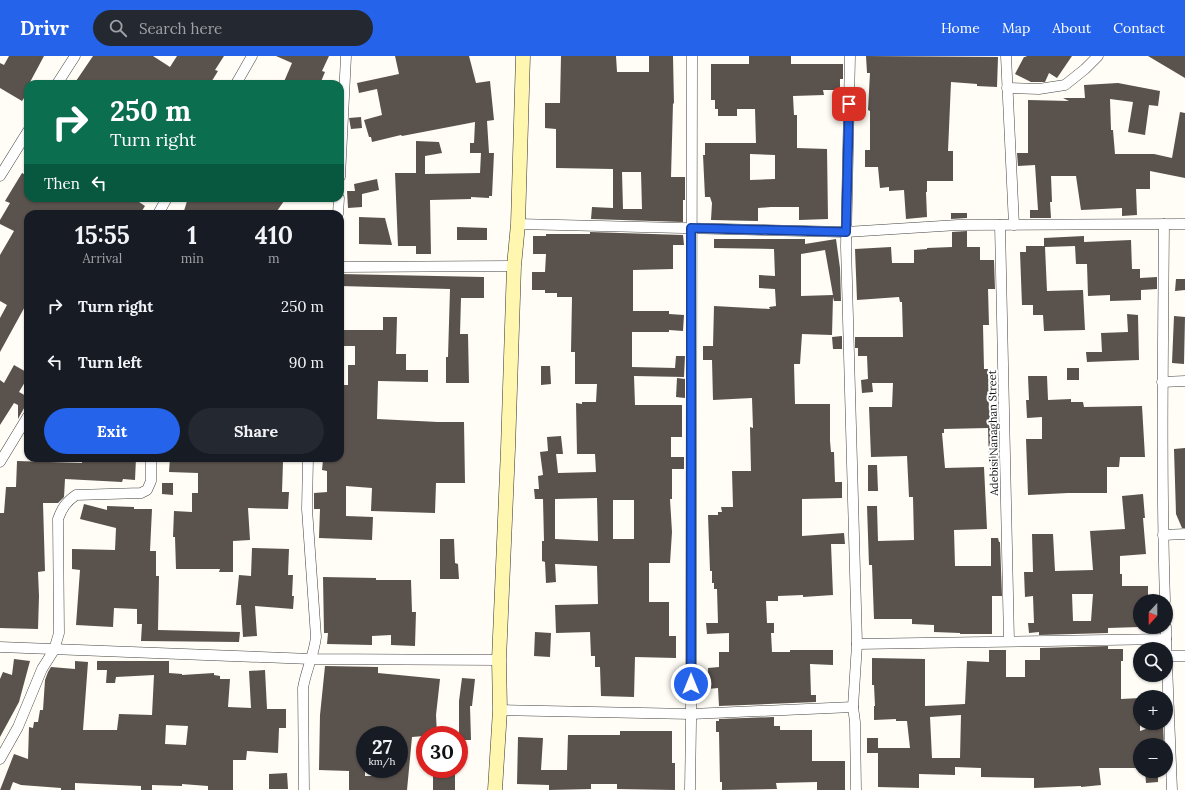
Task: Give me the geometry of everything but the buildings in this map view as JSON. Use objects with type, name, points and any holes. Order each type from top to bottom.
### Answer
[{"type":"street","points":[[60,80],[75,56]]},
{"type":"street","points":[[238,80],[252,56]]},
{"type":"street","points":[[344,96],[346,56]]},
{"type":"street","points":[[495,790],[500,710],[499,660],[514,266],[518,224],[523,56]]},
{"type":"street","points":[[690,790],[692,56]]},
{"type":"street","points":[[850,56],[846,232],[857,644],[853,707],[855,722],[856,790]]},
{"type":"street","points":[[1006,56],[1006,88],[1014,225]]},
{"type":"street","points":[[1006,88],[1039,89],[1065,85],[1086,69],[1098,56]]},
{"type":"street","points":[[0,176],[24,137]]},
{"type":"street","points":[[518,224],[846,232],[958,225],[1185,224]]},
{"type":"street","points":[[1164,224],[1162,382],[1165,594]]},
{"type":"street","name":"Adebisi Nanaghan Street","points":[[1000,225],[1009,641]]},
{"type":"street","points":[[344,267],[514,266]]},
{"type":"street","points":[[1162,382],[1185,381]]},
{"type":"street","points":[[0,462],[24,423]]},
{"type":"street","points":[[0,759],[18,727],[42,669],[54,650],[60,633],[58,519],[61,510],[68,500],[76,495],[141,493],[147,490],[151,480],[151,462]]},
{"type":"street","points":[[304,790],[303,688],[316,637],[307,510],[308,462]]},
{"type":"street","points":[[1163,535],[1185,534]]},
{"type":"street","points":[[1166,634],[1166,642]]},
{"type":"street","points":[[857,644],[1166,639]]},
{"type":"street","points":[[0,647],[311,658],[499,660]]},
{"type":"street","points":[[1173,656],[1185,656]]},
{"type":"street","points":[[1168,682],[1172,790]]},
{"type":"street","points":[[500,710],[691,714],[853,707]]},
{"type":"route","points":[[691,684],[691,228],[846,232],[849,104]]}]
